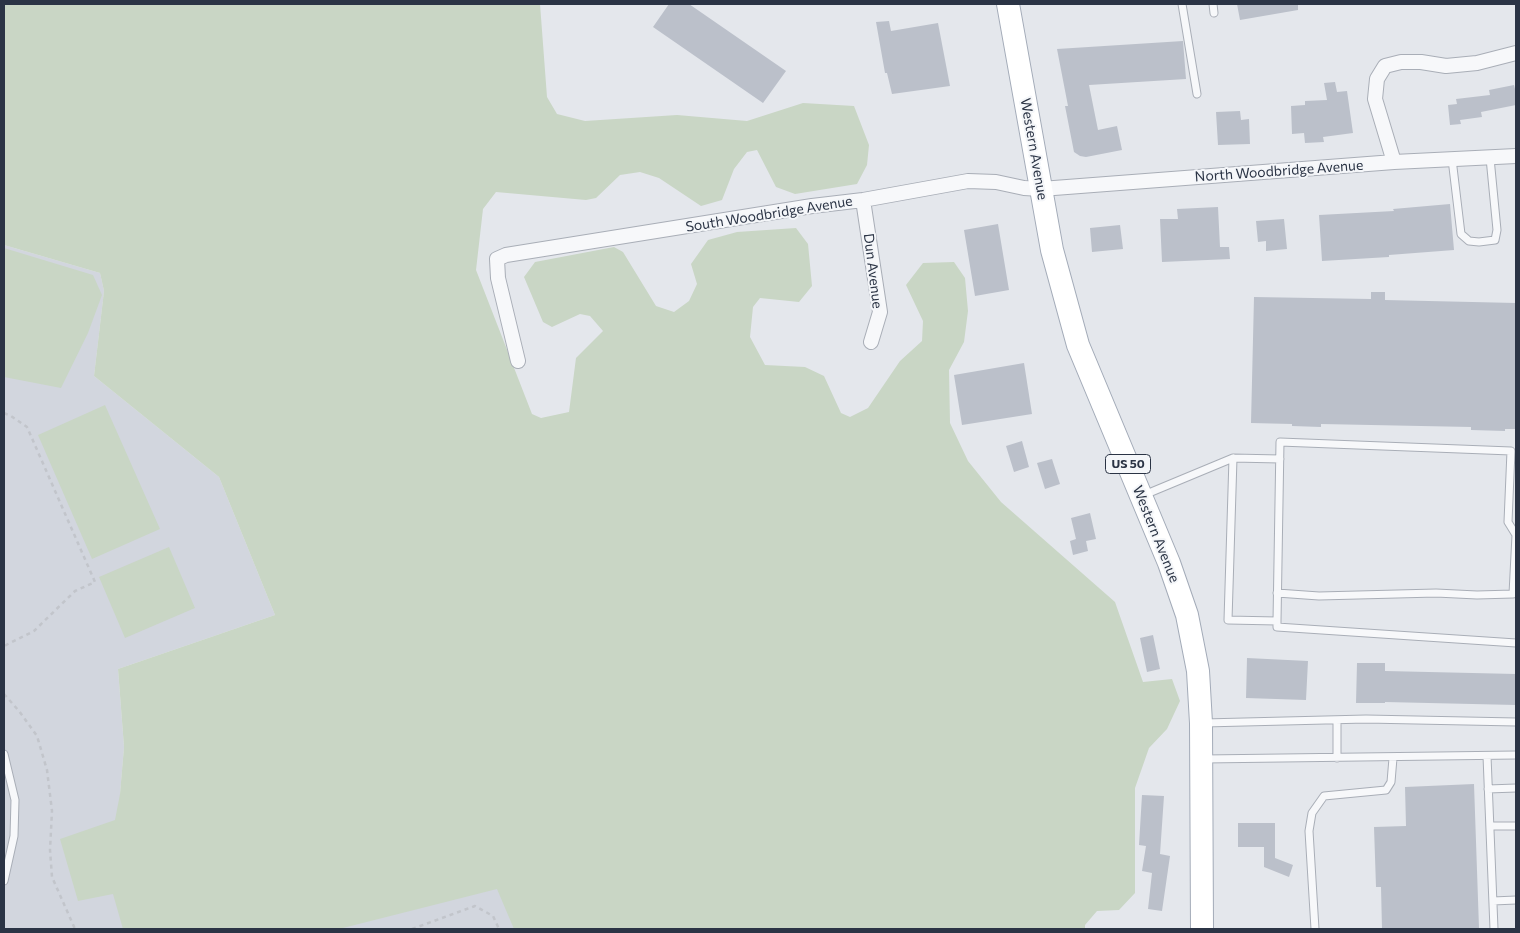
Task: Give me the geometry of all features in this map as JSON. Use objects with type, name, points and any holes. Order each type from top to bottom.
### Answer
[{"type":"main road","name":"Western Avenue","points":[[1008,4],[1052,250],[1078,345],[1169,563],[1187,615],[1198,671],[1201,723],[1202,929]]},
{"type":"street","points":[[1394,162],[1376,99],[1377,79],[1386,66],[1401,62],[1421,62],[1446,66],[1469,64],[1516,53]]},
{"type":"street","name":"North Woodbridge Avenue","points":[[1041,189],[1394,162],[1516,156]]},
{"type":"street","name":"South Woodbridge Avenue","points":[[518,361],[498,278],[498,259],[506,255],[812,206],[863,200],[968,181],[996,182],[1024,188],[1041,189]]},
{"type":"street","name":"Dun Avenue","points":[[863,200],[880,312],[872,342]]},
{"type":"lane","points":[[1182,4],[1197,94]]},
{"type":"lane","points":[[1213,4],[1214,13]]},
{"type":"lane","points":[[1452,159],[1461,234],[1469,242],[1478,242],[1495,240],[1497,230],[1490,158]]},
{"type":"lane","points":[[1277,593],[1319,596],[1436,593],[1513,594],[1516,535],[1508,522],[1511,451],[1280,442],[1277,593],[1277,627],[1516,643]]},
{"type":"lane","points":[[1141,496],[1233,458],[1280,459]]},
{"type":"lane","points":[[1233,458],[1228,620],[1277,621]]},
{"type":"lane","points":[[1201,723],[1336,720],[1516,722]]},
{"type":"lane","points":[[1336,720],[1337,758]]},
{"type":"lane","points":[[4,754],[15,800],[14,836],[4,881]]},
{"type":"lane","points":[[1201,759],[1516,755]]},
{"type":"lane","points":[[1487,756],[1494,929]]},
{"type":"lane","points":[[1315,929],[1309,831],[1312,813],[1324,796],[1386,790],[1391,782],[1393,758]]},
{"type":"lane","points":[[1488,789],[1516,788]]},
{"type":"lane","points":[[1490,826],[1516,826]]},
{"type":"lane","points":[[1493,901],[1516,900]]},
{"type":"path","points":[[4,413],[12,416],[27,427],[95,582],[75,591],[34,631],[4,646]]},
{"type":"path","points":[[4,694],[37,736],[45,761],[52,811],[50,850],[52,877],[75,929]]},
{"type":"path","points":[[412,929],[475,906],[493,916],[499,929]]},
{"type":"shaded area","points":[[4,245],[100,273],[104,291],[94,376],[219,477],[275,615],[118,669],[124,747],[120,795],[505,874],[527,929],[4,929]]},
{"type":"green space","points":[[4,4],[540,4],[547,97],[557,114],[585,121],[677,115],[747,121],[803,103],[854,106],[869,145],[867,165],[857,184],[795,194],[776,187],[757,150],[747,152],[734,169],[722,200],[701,206],[659,178],[640,172],[620,175],[596,198],[586,200],[496,192],[483,209],[476,270],[532,414],[541,418],[569,412],[576,358],[603,331],[590,316],[580,314],[552,327],[543,322],[524,277],[535,262],[614,247],[623,252],[656,306],[674,312],[689,301],[697,284],[691,264],[708,240],[737,232],[796,228],[808,244],[812,286],[799,302],[760,298],[753,307],[750,337],[765,365],[805,367],[824,376],[841,413],[850,417],[868,408],[900,361],[922,341],[923,321],[906,285],[923,263],[954,262],[965,278],[968,311],[964,342],[949,370],[950,423],[968,461],[1001,502],[1115,602],[1143,682],[1172,679],[1180,701],[1167,729],[1149,748],[1135,788],[1135,893],[1119,910],[1097,911],[1085,925],[1085,929],[514,929],[497,889],[339,929],[123,929],[113,894],[78,901],[60,839],[115,820],[120,794],[124,747],[118,669],[275,615],[219,477],[94,376],[104,291],[100,273],[4,245]]},
{"type":"green space","points":[[4,248],[93,275],[102,295],[88,333],[61,388],[4,377]]},
{"type":"green space","points":[[105,405],[160,529],[92,559],[38,435]]},
{"type":"green space","points":[[169,547],[195,608],[125,638],[99,577]]},
{"type":"building","points":[[669,4],[689,4],[786,71],[763,103],[653,27]]},
{"type":"building","points":[[1237,4],[1298,4],[1298,10],[1240,20]]},
{"type":"building","points":[[889,21],[891,31],[938,23],[950,86],[892,94],[887,73],[885,73],[876,22]]},
{"type":"building","points":[[1183,41],[1186,79],[1089,85],[1098,130],[1117,126],[1122,150],[1086,157],[1074,152],[1065,106],[1068,106],[1057,49]]},
{"type":"building","points":[[1335,82],[1337,92],[1347,91],[1353,133],[1323,137],[1324,142],[1305,143],[1304,133],[1292,134],[1291,106],[1305,105],[1305,101],[1327,100],[1324,83]]},
{"type":"building","points":[[1514,85],[1516,89],[1516,105],[1481,112],[1482,117],[1460,120],[1461,124],[1450,125],[1448,105],[1457,104],[1456,99],[1490,95],[1489,90]]},
{"type":"building","points":[[1240,111],[1241,120],[1249,119],[1250,144],[1218,145],[1216,112]]},
{"type":"building","points":[[1450,204],[1454,250],[1389,255],[1389,257],[1322,261],[1319,215],[1394,211],[1393,209]]},
{"type":"building","points":[[1218,207],[1220,247],[1229,247],[1230,259],[1162,262],[1160,219],[1178,219],[1177,209]]},
{"type":"building","points":[[1284,219],[1287,249],[1266,251],[1266,241],[1258,242],[1256,221]]},
{"type":"building","points":[[998,224],[1009,290],[975,296],[964,230]]},
{"type":"building","points":[[1120,225],[1123,249],[1092,252],[1090,228]]},
{"type":"building","points":[[1371,292],[1385,292],[1385,300],[1516,303],[1516,429],[1505,429],[1505,431],[1471,430],[1471,427],[1321,424],[1321,427],[1251,423],[1254,297],[1371,299]]},
{"type":"building","points":[[1024,363],[1032,414],[962,425],[954,375]]},
{"type":"building","points":[[1022,441],[1029,467],[1014,472],[1006,446]]},
{"type":"building","points":[[1052,459],[1060,484],[1045,489],[1037,463]]},
{"type":"building","points":[[1090,513],[1096,539],[1086,541],[1088,551],[1073,555],[1070,541],[1076,539],[1071,518]]},
{"type":"building","points":[[1153,635],[1160,669],[1147,672],[1140,638]]},
{"type":"building","points":[[1247,658],[1308,661],[1306,700],[1246,698]]},
{"type":"building","points":[[1357,663],[1385,663],[1385,671],[1516,674],[1516,705],[1356,703]]},
{"type":"building","points":[[1474,784],[1479,928],[1382,929],[1381,887],[1376,887],[1374,827],[1406,826],[1405,787]]},
{"type":"building","points":[[1142,795],[1164,796],[1160,854],[1170,856],[1162,911],[1148,909],[1152,873],[1142,871],[1146,846],[1139,845]]},
{"type":"building","points":[[1238,823],[1275,823],[1275,858],[1293,865],[1289,877],[1264,867],[1264,847],[1238,847]]}]
